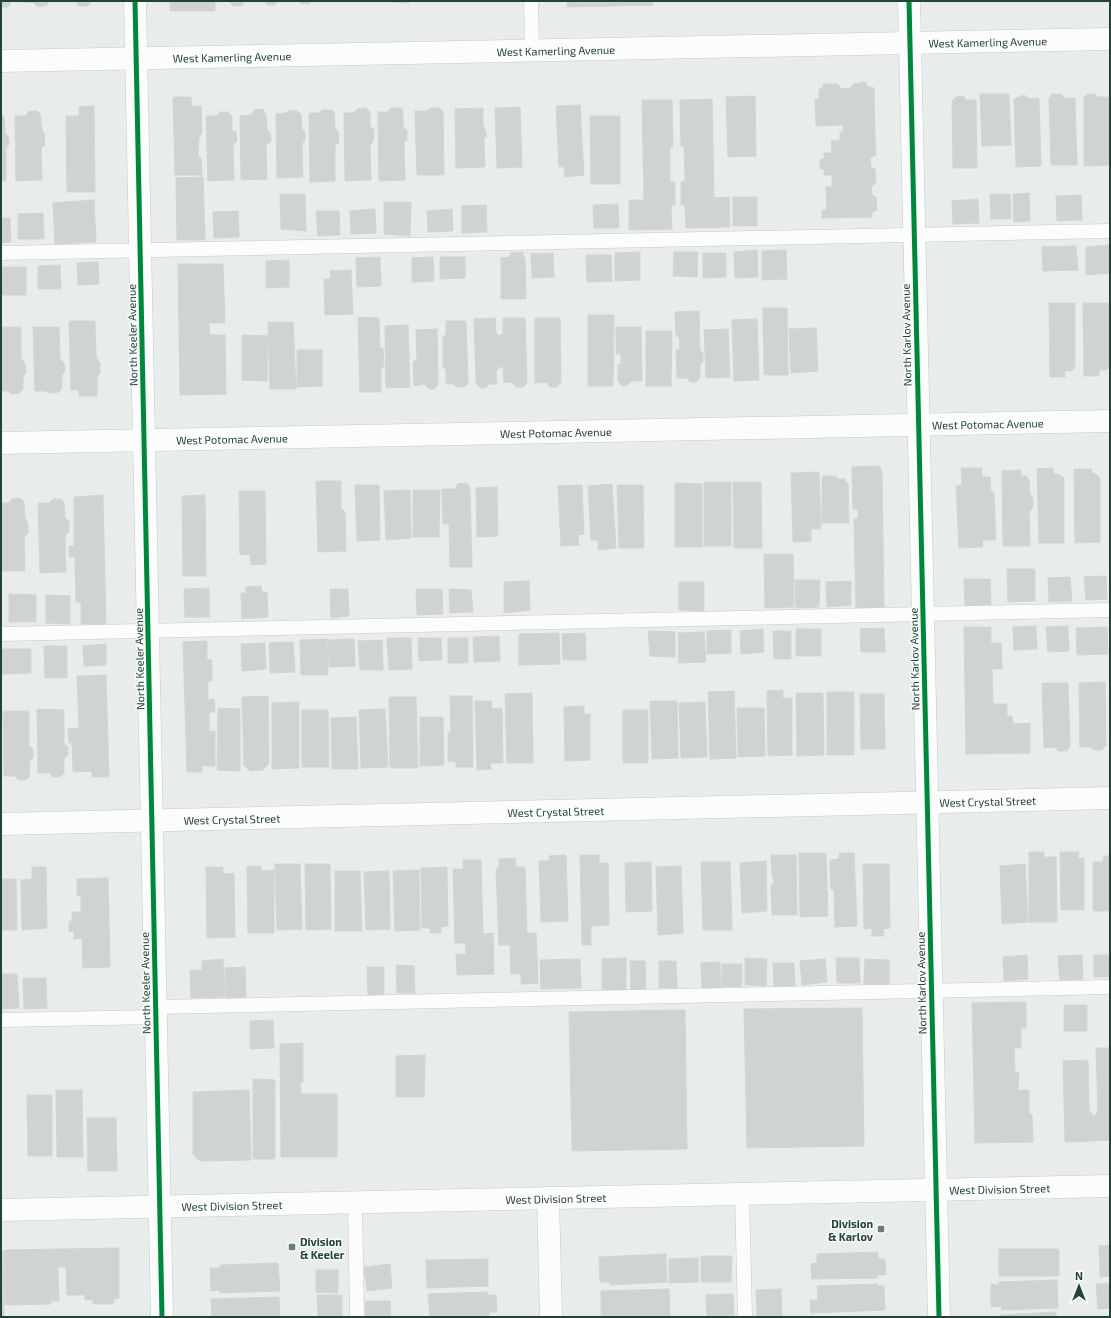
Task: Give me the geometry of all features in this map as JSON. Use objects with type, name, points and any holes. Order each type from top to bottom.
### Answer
[{"type":"street","name":"North Keeler Avenue","points":[[136,1],[162,1317]]},
{"type":"street","name":"North Karlov Avenue","points":[[909,1],[939,1317]]},
{"type":"street","name":"West Kamerling Avenue","points":[[1,61],[1110,39]]},
{"type":"street","name":"West Potomac Avenue","points":[[1,443],[1110,421]]},
{"type":"street","name":"West Crystal Street","points":[[1,824],[927,801],[1110,798]]},
{"type":"street","name":"West Division Street","points":[[1,1210],[1110,1186]]},
{"type":"street","points":[[548,1198],[551,1317]]},
{"type":"lane","points":[[531,1],[532,50]]},
{"type":"lane","points":[[1,253],[1110,231]]},
{"type":"lane","points":[[1,634],[1110,610]]},
{"type":"lane","points":[[1,1020],[156,1012],[1110,987]]},
{"type":"lane","points":[[742,1194],[745,1317]]},
{"type":"lane","points":[[355,1202],[356,1317]]},
{"type":"building","points":[[1,1],[11,2],[8,7],[1,7]]},
{"type":"building","points":[[24,1],[49,1],[47,5],[38,7],[33,2],[24,3]]},
{"type":"building","points":[[66,1],[92,1],[88,6],[79,6],[76,2]]},
{"type":"building","points":[[170,1],[215,1],[215,11],[170,11]]},
{"type":"building","points":[[219,1],[244,1],[244,3],[240,6],[233,6],[230,2]]},
{"type":"building","points":[[264,1],[278,1],[275,5],[267,5]]},
{"type":"building","points":[[298,1],[311,1],[309,4],[301,4]]},
{"type":"building","points":[[409,1],[409,3],[392,2]]},
{"type":"building","points":[[567,1],[652,1],[653,5],[567,7]]},
{"type":"building","points":[[865,82],[868,87],[874,88],[875,137],[840,137],[840,132],[843,132],[843,125],[816,126],[815,99],[819,99],[819,89],[822,89],[824,84],[838,84],[841,89],[851,88],[853,84]]},
{"type":"building","points":[[980,94],[1009,94],[1011,145],[982,146]]},
{"type":"building","points":[[1052,94],[1061,94],[1064,98],[1075,98],[1077,165],[1051,165],[1049,99]]},
{"type":"building","points":[[1088,94],[1095,94],[1098,97],[1109,97],[1110,165],[1084,166],[1084,97]]},
{"type":"building","points":[[1024,95],[1029,99],[1039,98],[1041,166],[1016,167],[1014,99]]},
{"type":"building","points":[[755,96],[756,156],[728,157],[726,97]]},
{"type":"building","points":[[964,96],[965,100],[976,100],[977,168],[953,168],[952,101],[956,97]]},
{"type":"building","points":[[173,97],[191,97],[192,106],[201,106],[202,133],[199,138],[198,155],[201,159],[202,175],[175,175]]},
{"type":"building","points":[[712,99],[714,198],[729,197],[730,227],[686,228],[685,205],[681,205],[681,182],[685,181],[684,146],[681,146],[680,100]]},
{"type":"building","points":[[642,100],[672,100],[673,147],[670,147],[670,182],[675,182],[675,205],[671,205],[672,229],[629,230],[629,200],[644,200]]},
{"type":"building","points":[[580,105],[584,175],[565,177],[564,167],[559,167],[556,106]]},
{"type":"building","points":[[94,106],[95,192],[67,192],[66,116],[79,116],[79,107]]},
{"type":"building","points":[[520,107],[522,167],[497,168],[495,108]]},
{"type":"building","points":[[366,108],[370,112],[370,126],[374,130],[373,141],[370,145],[371,180],[345,181],[344,113],[354,113],[357,109]]},
{"type":"building","points":[[391,108],[401,108],[403,111],[403,127],[407,130],[407,140],[404,142],[405,180],[379,181],[378,112],[388,112]]},
{"type":"building","points":[[430,108],[440,108],[443,112],[444,175],[417,175],[415,111],[427,111]]},
{"type":"building","points":[[483,108],[483,125],[487,136],[484,138],[485,167],[456,168],[455,109]]},
{"type":"building","points":[[263,109],[266,115],[267,130],[270,133],[271,141],[266,145],[267,179],[241,180],[240,116],[251,115],[255,110]]},
{"type":"building","points":[[290,110],[297,111],[301,114],[302,129],[305,132],[305,140],[302,144],[303,177],[277,178],[276,114],[286,113]]},
{"type":"building","points":[[322,110],[332,110],[334,112],[335,128],[338,132],[339,143],[335,145],[335,181],[310,182],[309,113],[319,113]]},
{"type":"building","points":[[29,111],[37,111],[40,114],[42,130],[44,133],[45,145],[41,148],[42,180],[16,181],[15,116],[26,116]]},
{"type":"building","points":[[220,112],[228,112],[232,116],[232,130],[236,132],[237,141],[233,146],[234,180],[208,181],[206,116],[217,116]]},
{"type":"building","points":[[1,113],[4,117],[5,133],[8,136],[9,144],[6,148],[6,181],[1,181]]},
{"type":"building","points":[[590,116],[620,116],[620,184],[591,184]]},
{"type":"building","points":[[840,137],[875,137],[876,155],[870,158],[871,168],[875,169],[876,183],[871,187],[872,195],[876,197],[877,210],[872,212],[872,217],[822,218],[822,210],[827,210],[826,187],[832,187],[832,175],[824,175],[824,169],[820,169],[820,160],[824,159],[824,153],[832,153],[831,141],[840,140]]},
{"type":"building","points":[[203,177],[205,240],[177,240],[176,178]]},
{"type":"building","points":[[1029,193],[1030,221],[1014,222],[1013,194]]},
{"type":"building","points":[[280,194],[305,194],[306,231],[281,229]]},
{"type":"building","points":[[990,194],[1010,194],[1011,219],[991,219]]},
{"type":"building","points":[[1081,195],[1082,220],[1057,221],[1056,196]]},
{"type":"building","points":[[733,197],[757,197],[757,226],[733,226]]},
{"type":"building","points":[[978,199],[979,223],[953,224],[952,201]]},
{"type":"building","points":[[94,200],[96,242],[55,244],[53,203]]},
{"type":"building","points":[[384,202],[411,202],[410,236],[384,234]]},
{"type":"building","points":[[618,204],[619,228],[594,228],[593,205]]},
{"type":"building","points":[[486,205],[487,232],[462,233],[462,206]]},
{"type":"building","points":[[375,209],[376,233],[351,234],[350,211]]},
{"type":"building","points":[[452,209],[453,231],[428,232],[427,211]]},
{"type":"building","points":[[238,211],[239,237],[214,238],[213,212]]},
{"type":"building","points":[[316,211],[339,211],[340,235],[318,236]]},
{"type":"building","points":[[43,213],[44,239],[18,239],[18,214]]},
{"type":"building","points":[[1,218],[10,218],[11,242],[1,243]]},
{"type":"building","points":[[1109,245],[1110,273],[1086,275],[1086,247]]},
{"type":"building","points":[[1076,246],[1078,270],[1043,271],[1042,247]]},
{"type":"building","points":[[757,250],[758,277],[735,278],[734,252]]},
{"type":"building","points":[[786,250],[787,279],[762,280],[762,251]]},
{"type":"building","points":[[523,252],[523,257],[525,257],[526,299],[501,299],[501,258],[510,257],[510,253]]},
{"type":"building","points":[[640,252],[640,280],[615,281],[615,253]]},
{"type":"building","points":[[674,252],[698,252],[697,277],[673,276]]},
{"type":"building","points":[[553,253],[554,277],[532,278],[531,254]]},
{"type":"building","points":[[703,253],[726,253],[726,277],[703,278]]},
{"type":"building","points":[[586,255],[611,255],[612,281],[587,282]]},
{"type":"building","points":[[380,257],[381,286],[357,287],[356,258]]},
{"type":"building","points":[[433,257],[434,281],[412,282],[412,258]]},
{"type":"building","points":[[440,257],[465,257],[465,278],[440,279]]},
{"type":"building","points":[[289,260],[289,287],[266,288],[266,261]]},
{"type":"building","points":[[98,262],[99,284],[78,285],[77,263]]},
{"type":"building","points":[[178,264],[223,264],[225,323],[209,323],[210,335],[225,335],[226,394],[180,395]]},
{"type":"building","points":[[60,265],[61,289],[38,289],[38,266]]},
{"type":"building","points":[[2,267],[26,267],[26,295],[2,295]]},
{"type":"building","points":[[351,270],[353,314],[325,315],[324,279],[331,279],[330,271]]},
{"type":"building","points":[[1049,303],[1075,303],[1075,366],[1072,371],[1065,371],[1065,377],[1050,377]]},
{"type":"building","points":[[1083,303],[1109,303],[1110,367],[1106,370],[1099,370],[1099,376],[1084,376]]},
{"type":"building","points":[[763,308],[787,308],[788,375],[764,375]]},
{"type":"building","points":[[699,311],[700,350],[703,353],[703,362],[700,365],[700,378],[696,382],[690,382],[687,378],[677,378],[676,351],[680,348],[679,337],[676,336],[675,312]]},
{"type":"building","points":[[588,315],[614,315],[613,386],[588,386]]},
{"type":"building","points":[[358,317],[379,318],[380,348],[383,349],[384,366],[381,369],[381,392],[360,392]]},
{"type":"building","points":[[495,318],[496,333],[499,336],[503,333],[503,318],[525,318],[527,383],[523,387],[516,387],[513,383],[504,382],[503,369],[501,366],[496,371],[497,384],[489,384],[486,388],[480,388],[476,383],[474,319]]},
{"type":"building","points":[[535,318],[560,318],[561,382],[557,387],[550,387],[547,382],[535,383]]},
{"type":"building","points":[[757,319],[759,380],[734,381],[732,320]]},
{"type":"building","points":[[69,321],[95,321],[96,358],[100,363],[100,373],[97,377],[97,396],[79,396],[79,390],[71,390]]},
{"type":"building","points":[[446,321],[466,321],[468,384],[463,387],[457,387],[453,384],[446,384],[446,370],[443,367],[443,338],[446,334]]},
{"type":"building","points":[[268,322],[293,322],[296,389],[270,389]]},
{"type":"building","points":[[408,325],[410,387],[386,388],[385,326]]},
{"type":"building","points":[[1,327],[21,327],[21,358],[25,364],[26,372],[23,377],[23,389],[20,393],[11,394],[8,391],[1,391]]},
{"type":"building","points":[[33,327],[59,327],[60,360],[64,363],[65,371],[62,376],[62,388],[59,392],[49,393],[45,391],[35,391]]},
{"type":"building","points":[[616,327],[641,327],[642,381],[631,381],[628,385],[622,386],[618,381],[618,364],[621,364],[621,354],[616,354]]},
{"type":"building","points":[[816,328],[818,371],[791,373],[789,329]]},
{"type":"building","points":[[437,329],[438,385],[434,389],[429,389],[424,384],[414,386],[413,362],[417,359],[416,330]]},
{"type":"building","points":[[728,329],[730,377],[706,378],[704,330]]},
{"type":"building","points":[[646,331],[672,331],[671,386],[646,386]]},
{"type":"building","points":[[242,335],[268,336],[267,381],[242,380]]},
{"type":"building","points":[[297,350],[322,350],[322,386],[297,387]]},
{"type":"building","points":[[852,467],[880,467],[882,472],[884,607],[856,609],[854,519],[858,519],[858,509],[853,509]]},
{"type":"building","points":[[961,468],[982,468],[982,477],[990,477],[991,491],[994,493],[996,540],[982,540],[983,547],[959,548],[956,486],[962,485]]},
{"type":"building","points":[[1053,468],[1053,474],[1058,474],[1064,478],[1064,543],[1039,543],[1037,469]]},
{"type":"building","points":[[1074,469],[1092,469],[1092,473],[1100,478],[1100,542],[1075,543]]},
{"type":"building","points":[[1021,470],[1021,476],[1026,476],[1029,480],[1030,494],[1033,498],[1033,507],[1029,512],[1030,546],[1003,546],[1002,471]]},
{"type":"building","points":[[819,472],[821,529],[811,529],[811,541],[793,542],[791,473]]},
{"type":"building","points":[[822,476],[836,476],[837,479],[845,479],[846,483],[848,483],[849,523],[822,523]]},
{"type":"building","points":[[316,481],[341,481],[341,508],[345,512],[346,551],[318,552]]},
{"type":"building","points":[[704,482],[731,482],[731,546],[704,546]]},
{"type":"building","points":[[733,482],[761,482],[762,548],[734,548]]},
{"type":"building","points":[[467,483],[470,488],[472,567],[450,567],[449,524],[443,524],[442,489],[455,489],[458,484]]},
{"type":"building","points":[[675,483],[702,484],[702,547],[675,547]]},
{"type":"building","points":[[612,484],[616,548],[598,550],[598,540],[591,540],[588,486]]},
{"type":"building","points":[[355,485],[379,485],[380,540],[357,541]]},
{"type":"building","points":[[582,485],[584,534],[578,535],[579,545],[561,546],[558,486]]},
{"type":"building","points":[[617,485],[643,485],[644,548],[619,548]]},
{"type":"building","points":[[497,487],[498,536],[477,537],[476,488]]},
{"type":"building","points":[[410,490],[411,538],[386,540],[384,491]]},
{"type":"building","points":[[413,490],[440,490],[439,537],[413,537]]},
{"type":"building","points":[[239,491],[265,491],[266,564],[251,565],[250,554],[240,555]]},
{"type":"building","points":[[103,495],[106,624],[81,624],[81,602],[76,602],[75,557],[69,557],[69,546],[74,546],[74,497]]},
{"type":"building","points":[[205,495],[206,576],[183,576],[182,496]]},
{"type":"building","points":[[20,498],[24,502],[25,519],[28,522],[28,533],[24,537],[25,571],[1,571],[1,503],[9,503],[12,499]]},
{"type":"building","points":[[53,499],[61,499],[64,502],[65,518],[69,521],[69,532],[65,535],[66,572],[40,573],[38,503],[49,503]]},
{"type":"building","points":[[764,554],[793,554],[794,607],[765,608]]},
{"type":"building","points":[[1007,569],[1035,569],[1035,601],[1008,602]]},
{"type":"building","points":[[1106,576],[1107,599],[1086,600],[1084,577]]},
{"type":"building","points":[[1070,577],[1072,601],[1049,602],[1048,578]]},
{"type":"building","points":[[964,579],[990,579],[991,605],[965,606]]},
{"type":"building","points":[[795,580],[820,580],[819,607],[796,608]]},
{"type":"building","points":[[529,581],[530,610],[504,613],[504,582]]},
{"type":"building","points":[[851,581],[851,605],[827,607],[826,582]]},
{"type":"building","points":[[679,582],[704,582],[704,611],[679,610]]},
{"type":"building","points":[[261,586],[262,592],[267,592],[268,617],[242,619],[241,593],[246,593],[246,587]]},
{"type":"building","points":[[209,588],[209,617],[185,617],[184,589]]},
{"type":"building","points":[[330,589],[348,589],[349,616],[331,618]]},
{"type":"building","points":[[416,589],[442,589],[443,614],[417,615]]},
{"type":"building","points":[[449,589],[471,590],[473,612],[450,613]]},
{"type":"building","points":[[9,594],[36,595],[36,622],[9,622]]},
{"type":"building","points":[[46,595],[70,596],[70,624],[46,623]]},
{"type":"building","points":[[1036,626],[1037,649],[1014,650],[1013,627]]},
{"type":"building","points":[[1068,626],[1069,651],[1048,652],[1046,627]]},
{"type":"building","points":[[964,627],[991,627],[991,643],[1001,643],[1002,669],[992,669],[993,704],[1007,704],[1007,716],[1012,716],[1013,724],[1030,723],[1030,753],[966,754]]},
{"type":"building","points":[[1107,627],[1108,654],[1077,655],[1076,628]]},
{"type":"building","points":[[884,628],[885,652],[861,652],[860,629]]},
{"type":"building","points":[[763,629],[764,652],[741,654],[740,631]]},
{"type":"building","points":[[796,629],[821,629],[821,656],[796,656]]},
{"type":"building","points":[[731,630],[731,653],[707,654],[707,631]]},
{"type":"building","points":[[648,631],[675,632],[675,657],[650,656]]},
{"type":"building","points":[[773,631],[791,631],[791,659],[774,659]]},
{"type":"building","points":[[704,632],[706,662],[679,663],[678,633]]},
{"type":"building","points":[[559,633],[560,664],[519,665],[519,634]]},
{"type":"building","points":[[585,633],[586,660],[563,660],[562,634]]},
{"type":"building","points":[[499,636],[500,661],[474,662],[473,637]]},
{"type":"building","points":[[387,638],[411,638],[412,669],[389,670]]},
{"type":"building","points":[[418,638],[441,638],[442,660],[419,661]]},
{"type":"building","points":[[448,638],[468,638],[468,663],[448,663]]},
{"type":"building","points":[[327,639],[328,675],[301,675],[300,640]]},
{"type":"building","points":[[354,639],[355,666],[329,667],[328,640]]},
{"type":"building","points":[[382,640],[383,670],[360,670],[358,641]]},
{"type":"building","points":[[207,641],[207,659],[212,660],[212,681],[208,681],[208,700],[214,699],[215,712],[209,712],[209,732],[215,731],[215,766],[202,766],[202,772],[187,772],[183,642]]},
{"type":"building","points":[[293,642],[295,672],[270,673],[269,643]]},
{"type":"building","points":[[265,643],[266,669],[242,671],[241,644]]},
{"type":"building","points":[[106,644],[106,665],[84,666],[83,646]]},
{"type":"building","points":[[44,646],[67,646],[67,678],[45,678]]},
{"type":"building","points":[[1,649],[31,649],[31,673],[1,674]]},
{"type":"building","points":[[106,675],[109,777],[92,777],[92,771],[73,772],[72,743],[69,743],[68,729],[79,728],[77,676]]},
{"type":"building","points":[[1105,682],[1106,745],[1102,750],[1094,750],[1091,747],[1080,747],[1079,683]]},
{"type":"building","points":[[1042,683],[1068,683],[1070,746],[1067,751],[1058,751],[1055,747],[1044,748]]},
{"type":"building","points":[[783,690],[783,699],[792,698],[792,755],[768,756],[767,691]]},
{"type":"building","points":[[734,691],[736,758],[710,759],[708,692]]},
{"type":"building","points":[[827,692],[854,692],[854,755],[827,755]]},
{"type":"building","points":[[532,693],[533,763],[507,763],[505,694]]},
{"type":"building","points":[[796,693],[823,693],[824,755],[797,756]]},
{"type":"building","points":[[860,694],[884,694],[885,749],[861,749]]},
{"type":"building","points":[[268,696],[269,763],[263,770],[250,771],[244,765],[242,697]]},
{"type":"building","points":[[450,696],[472,696],[473,767],[456,767],[456,762],[448,761],[448,733],[451,733]]},
{"type":"building","points":[[389,697],[416,697],[418,768],[390,768]]},
{"type":"building","points":[[475,701],[492,701],[492,709],[502,708],[503,763],[490,763],[491,769],[477,770]]},
{"type":"building","points":[[650,701],[677,701],[678,758],[652,759]]},
{"type":"building","points":[[299,702],[299,768],[272,769],[272,703]]},
{"type":"building","points":[[705,702],[707,757],[681,758],[679,703]]},
{"type":"building","points":[[584,706],[584,714],[590,714],[590,760],[565,761],[564,707]]},
{"type":"building","points":[[218,708],[240,709],[240,771],[217,770]]},
{"type":"building","points":[[737,708],[764,708],[765,756],[738,757]]},
{"type":"building","points":[[37,709],[64,710],[64,744],[68,747],[68,755],[64,758],[64,773],[60,777],[53,777],[49,773],[38,773]]},
{"type":"building","points":[[385,709],[388,767],[361,768],[359,710]]},
{"type":"building","points":[[302,710],[328,710],[329,767],[302,767]]},
{"type":"building","points":[[623,710],[648,710],[648,763],[623,763]]},
{"type":"building","points":[[3,711],[29,711],[29,745],[33,749],[33,758],[30,760],[29,777],[25,780],[18,780],[15,776],[4,776]]},
{"type":"building","points":[[356,717],[358,769],[332,769],[331,718]]},
{"type":"building","points":[[420,717],[443,717],[444,765],[420,766]]},
{"type":"building","points":[[1029,852],[1044,852],[1044,857],[1056,857],[1057,922],[1029,922]]},
{"type":"building","points":[[1060,852],[1079,852],[1078,858],[1084,858],[1084,910],[1061,910]]},
{"type":"building","points":[[799,853],[826,853],[828,916],[800,917]]},
{"type":"building","points":[[839,853],[854,853],[857,926],[835,927],[834,889],[831,889],[830,860],[839,859]]},
{"type":"building","points":[[566,855],[568,921],[541,922],[539,861],[550,861],[549,856]]},
{"type":"building","points":[[580,855],[599,855],[599,863],[608,863],[609,925],[591,926],[591,945],[582,945]]},
{"type":"building","points":[[771,855],[796,855],[797,915],[772,915],[771,885],[774,885]]},
{"type":"building","points":[[1104,856],[1110,856],[1110,911],[1093,911],[1093,862],[1103,862]]},
{"type":"building","points":[[515,858],[516,867],[525,867],[527,933],[536,933],[538,983],[521,984],[521,974],[511,974],[510,945],[499,945],[496,869],[499,867],[499,859]]},
{"type":"building","points":[[463,860],[481,860],[483,934],[493,933],[494,974],[457,975],[456,954],[466,954],[465,943],[455,943],[453,869],[463,869]]},
{"type":"building","points":[[766,861],[767,911],[742,913],[740,863]]},
{"type":"building","points":[[651,862],[652,911],[626,912],[625,863]]},
{"type":"building","points":[[701,862],[730,862],[732,930],[703,930]]},
{"type":"building","points":[[275,864],[300,864],[302,929],[277,930]]},
{"type":"building","points":[[305,864],[330,864],[331,929],[306,930]]},
{"type":"building","points":[[863,864],[889,864],[890,928],[883,929],[884,936],[872,936],[872,928],[864,929]]},
{"type":"building","points":[[1025,864],[1028,922],[1002,924],[1000,866]]},
{"type":"building","points":[[247,866],[261,866],[261,871],[274,870],[274,933],[248,933]]},
{"type":"building","points":[[681,866],[683,933],[658,935],[656,867]]},
{"type":"building","points":[[32,867],[46,867],[47,928],[22,930],[21,880],[32,879]]},
{"type":"building","points":[[206,867],[223,867],[223,874],[234,873],[235,937],[207,938]]},
{"type":"building","points":[[447,867],[448,926],[441,927],[441,933],[430,933],[430,928],[422,928],[421,868]]},
{"type":"building","points":[[419,870],[420,930],[395,931],[393,871]]},
{"type":"building","points":[[335,871],[360,871],[362,931],[335,931]]},
{"type":"building","points":[[389,871],[390,929],[366,930],[364,872]]},
{"type":"building","points":[[108,878],[110,967],[83,968],[82,938],[74,939],[74,931],[69,932],[69,921],[72,921],[72,912],[81,912],[81,896],[77,896],[77,879]]},
{"type":"building","points":[[1,879],[16,879],[17,930],[1,930]]},
{"type":"building","points":[[1027,955],[1028,979],[1004,981],[1003,957]]},
{"type":"building","points":[[1082,955],[1083,979],[1060,980],[1058,956]]},
{"type":"building","points":[[1094,955],[1110,955],[1110,977],[1094,977]]},
{"type":"building","points":[[626,958],[626,990],[602,990],[602,959]]},
{"type":"building","points":[[745,958],[767,959],[766,986],[745,985]]},
{"type":"building","points":[[836,958],[859,958],[860,983],[837,983]]},
{"type":"building","points":[[223,959],[225,997],[191,998],[190,970],[202,970],[202,961]]},
{"type":"building","points":[[580,959],[581,988],[541,989],[540,960]]},
{"type":"building","points":[[825,959],[827,982],[802,985],[800,961]]},
{"type":"building","points":[[865,959],[889,960],[889,985],[864,984]]},
{"type":"building","points":[[630,961],[645,961],[646,990],[631,991]]},
{"type":"building","points":[[659,961],[676,961],[677,988],[659,988]]},
{"type":"building","points":[[720,962],[721,988],[702,989],[701,963]]},
{"type":"building","points":[[773,963],[794,963],[795,986],[774,986]]},
{"type":"building","points":[[722,964],[742,964],[742,987],[722,986]]},
{"type":"building","points":[[396,965],[414,966],[415,993],[397,993]]},
{"type":"building","points":[[245,967],[246,997],[226,998],[225,968]]},
{"type":"building","points":[[367,967],[384,967],[384,995],[368,995]]},
{"type":"building","points":[[1,974],[17,974],[19,1008],[1,1009]]},
{"type":"building","points":[[23,978],[46,978],[47,1008],[24,1009]]},
{"type":"building","points":[[1026,1002],[1026,1028],[1021,1028],[1021,1048],[1014,1048],[1015,1072],[1019,1072],[1018,1090],[1029,1090],[1029,1115],[1032,1114],[1033,1142],[975,1143],[972,1003]]},
{"type":"building","points":[[1064,1005],[1087,1005],[1087,1031],[1064,1031]]},
{"type":"building","points":[[862,1008],[864,1146],[747,1148],[744,1009]]},
{"type":"building","points":[[685,1010],[687,1149],[572,1151],[569,1012]]},
{"type":"building","points":[[273,1020],[274,1048],[250,1049],[250,1021]]},
{"type":"building","points":[[303,1043],[303,1082],[300,1082],[301,1094],[337,1094],[337,1157],[281,1157],[280,1044]]},
{"type":"building","points":[[1096,1048],[1110,1048],[1110,1140],[1093,1141],[1094,1116],[1098,1112]]},
{"type":"building","points":[[425,1055],[424,1097],[396,1097],[396,1056]]},
{"type":"building","points":[[1088,1060],[1089,1111],[1094,1116],[1093,1141],[1065,1142],[1063,1061]]},
{"type":"building","points":[[253,1079],[275,1080],[275,1159],[253,1159]]},
{"type":"building","points":[[56,1090],[82,1090],[83,1157],[57,1157]]},
{"type":"building","points":[[249,1090],[251,1160],[200,1161],[193,1154],[193,1092]]},
{"type":"building","points":[[27,1095],[52,1095],[52,1156],[28,1156]]},
{"type":"building","points":[[87,1118],[116,1118],[117,1171],[88,1171]]},
{"type":"building","points":[[1110,1245],[1110,1276],[1100,1277],[1099,1246]]},
{"type":"building","points":[[119,1248],[119,1298],[114,1299],[114,1304],[93,1304],[93,1300],[85,1300],[85,1295],[67,1295],[66,1267],[58,1267],[59,1301],[51,1301],[51,1304],[5,1305],[4,1250]]},
{"type":"building","points":[[999,1249],[1059,1249],[1059,1276],[999,1276]]},
{"type":"building","points":[[1,1251],[3,1251],[4,1317],[1,1317]]},
{"type":"building","points":[[878,1252],[878,1259],[885,1259],[886,1275],[877,1275],[877,1278],[812,1279],[811,1264],[817,1263],[817,1254]]},
{"type":"building","points":[[666,1254],[667,1282],[610,1285],[610,1282],[600,1282],[599,1257]]},
{"type":"building","points":[[701,1256],[732,1256],[731,1282],[701,1282]]},
{"type":"building","points":[[698,1258],[698,1282],[669,1283],[669,1259]]},
{"type":"building","points":[[488,1259],[488,1286],[427,1288],[426,1260]]},
{"type":"building","points":[[278,1263],[280,1291],[220,1293],[219,1290],[211,1291],[210,1268],[220,1268],[220,1265]]},
{"type":"building","points":[[390,1264],[392,1288],[367,1291],[364,1267]]},
{"type":"building","points":[[316,1270],[338,1270],[338,1293],[316,1292]]},
{"type":"building","points":[[1057,1280],[1058,1308],[1002,1310],[1001,1306],[991,1307],[991,1284],[999,1285],[999,1282]]},
{"type":"building","points":[[1110,1283],[1110,1308],[1098,1309],[1096,1284]]},
{"type":"building","points":[[877,1284],[877,1286],[884,1286],[885,1310],[811,1313],[810,1300],[818,1300],[817,1286]]},
{"type":"building","points":[[669,1289],[670,1316],[601,1317],[601,1291]]},
{"type":"building","points":[[781,1289],[782,1316],[757,1316],[756,1290]]},
{"type":"building","points":[[488,1292],[488,1295],[496,1295],[497,1312],[489,1312],[489,1317],[430,1317],[428,1294]]},
{"type":"building","points":[[733,1294],[734,1315],[707,1316],[706,1295]]},
{"type":"building","points":[[317,1295],[342,1295],[342,1316],[318,1317]]},
{"type":"building","points":[[279,1297],[280,1317],[212,1317],[211,1299]]},
{"type":"building","points":[[365,1301],[390,1301],[391,1317],[366,1317]]},
{"type":"building","points":[[1056,1312],[1056,1317],[1000,1317],[1000,1315]]},
{"type":"cycle path","points":[[135,1],[162,1317]]},
{"type":"cycle path","points":[[909,1],[939,1317]]},
{"type":"place","name":"Division & Karlov","points":[[881,1229]]},
{"type":"place","name":"Division & Keeler","points":[[292,1247]]}]
